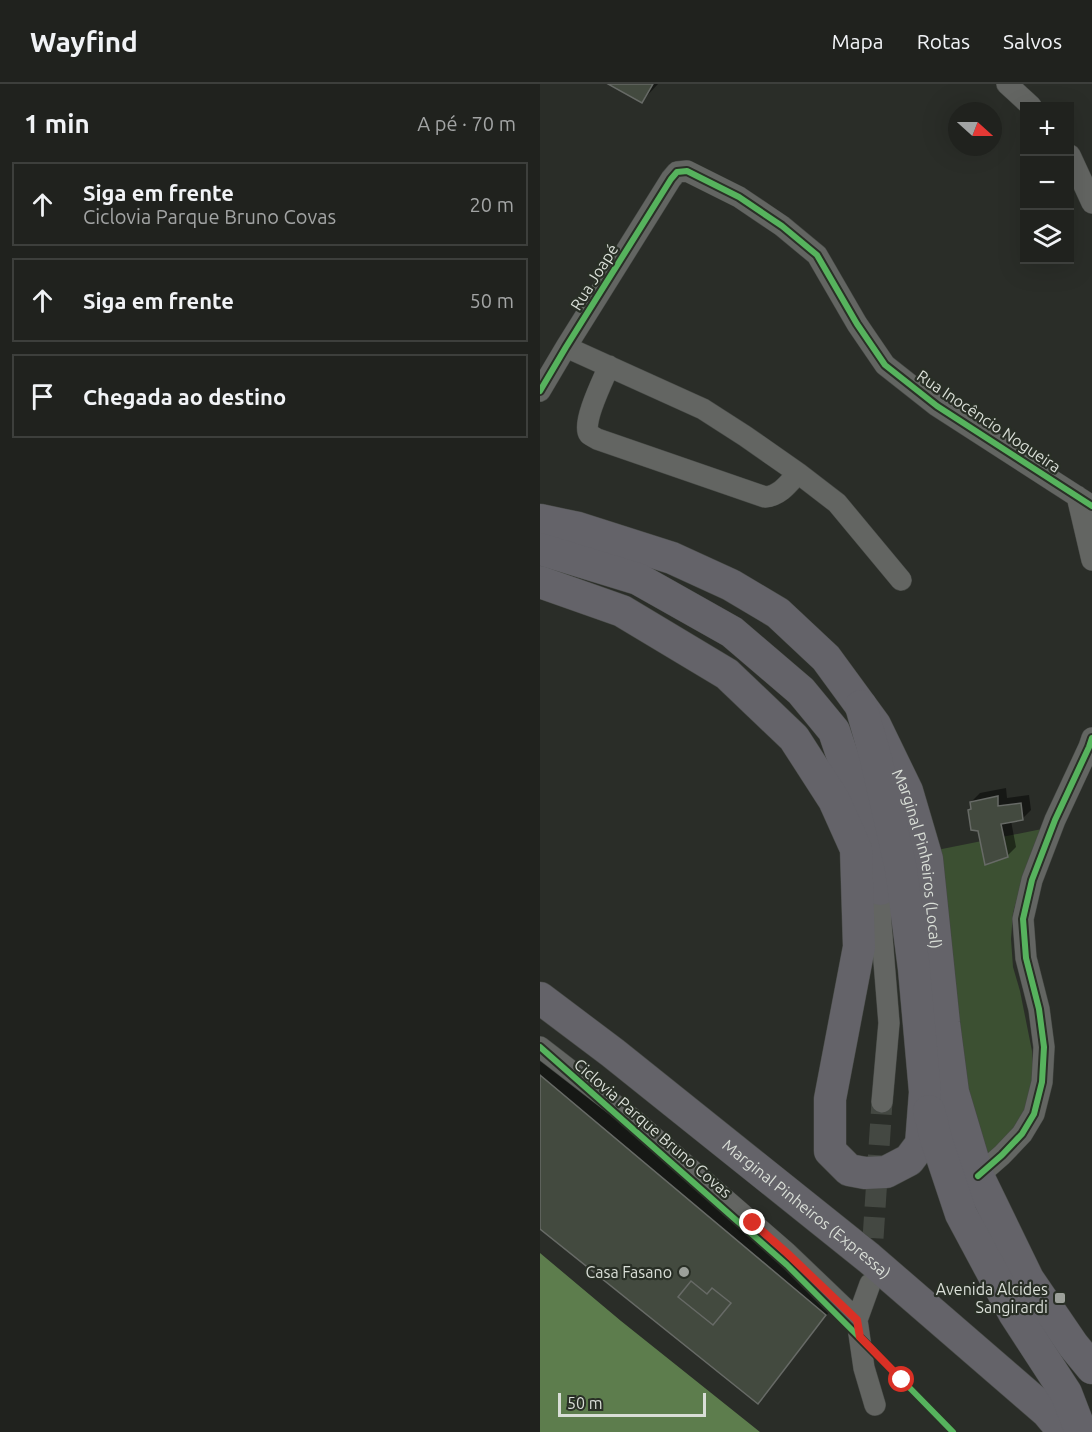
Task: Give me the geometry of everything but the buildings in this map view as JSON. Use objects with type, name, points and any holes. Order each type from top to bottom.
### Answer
[{"type":"highway","name":"Marginal Pinheiros (Local)","points":[[540,520],[578,528],[672,558],[731,585],[778,613],[826,658],[875,725],[907,791],[927,859],[953,1092],[978,1176],[1028,1279],[1073,1346],[1092,1368]]},
{"type":"highway","points":[[540,549],[638,579],[732,632],[801,692],[834,731],[875,852],[880,889]]},
{"type":"highway","points":[[540,582],[622,610],[727,674],[794,738],[834,800],[856,849],[880,889]]},
{"type":"highway","points":[[861,706],[876,759],[901,869],[914,969],[925,1092],[937,1142],[961,1214],[1014,1313],[1066,1393],[1081,1432]]},
{"type":"highway","points":[[856,849],[859,947],[830,1099],[830,1151],[849,1170],[865,1173],[886,1172],[909,1160],[921,1144],[925,1092]]},
{"type":"highway","name":"Marginal Pinheiros (Expressa)","points":[[540,998],[613,1053],[869,1258],[1047,1412],[1064,1432]]},
{"type":"street","points":[[1007,84],[1027,102]]},
{"type":"street","points":[[1070,156],[1092,203]]},
{"type":"street","name":"Rua Inocêncio Nogueira","points":[[671,179],[677,172],[687,171],[740,197],[782,226],[817,255],[857,324],[885,365],[937,406],[1084,501]]},
{"type":"street","name":"Rua Joapé","points":[[540,391],[671,179]]},
{"type":"street","points":[[566,347],[703,409],[745,436],[837,503],[901,580]]},
{"type":"street","points":[[609,366],[586,427],[589,434],[597,439],[765,497],[772,497],[782,490],[798,473]]},
{"type":"street","points":[[1084,501],[1092,560]]},
{"type":"street","points":[[978,1176],[1022,1134],[1034,1114],[1042,1082],[1044,1047],[1039,1009],[1026,958],[1023,919],[1032,880],[1055,820],[1092,738]]},
{"type":"street","points":[[880,889],[889,1023],[882,1102]]},
{"type":"street","points":[[540,1047],[642,1126],[787,1253],[857,1320]]},
{"type":"street","points":[[870,1284],[857,1320],[864,1368],[875,1405]]},
{"type":"shaded area","points":[[1042,829],[1021,884],[1013,913],[1011,939],[1013,967],[1032,1051],[1033,1080],[1021,1124],[988,1157],[972,1120],[937,850]]},
{"type":"shaded area","points":[[540,1253],[621,1321],[760,1432],[540,1432]]},
{"type":"tunnel","points":[[871,1269],[882,1102]]},
{"type":"cycle path","points":[[540,391],[671,179],[677,172],[687,171],[739,197],[782,226],[817,255],[857,324],[885,365],[937,406],[1092,506]]},
{"type":"cycle path","points":[[978,1176],[1022,1134],[1034,1114],[1042,1082],[1044,1047],[1039,1009],[1026,958],[1023,919],[1032,880],[1055,820],[1092,738]]},
{"type":"cycle path","name":"Ciclovia Parque Bruno Covas","points":[[540,1047],[787,1265],[953,1432]]},
{"type":"place","name":"Casa Fasano","points":[[684,1272]]},
{"type":"place","name":"Avenida Alcides Sangirardi","points":[[1060,1298]]},
{"type":"route","points":[[753,1223],[857,1320],[860,1337],[902,1380]]}]
